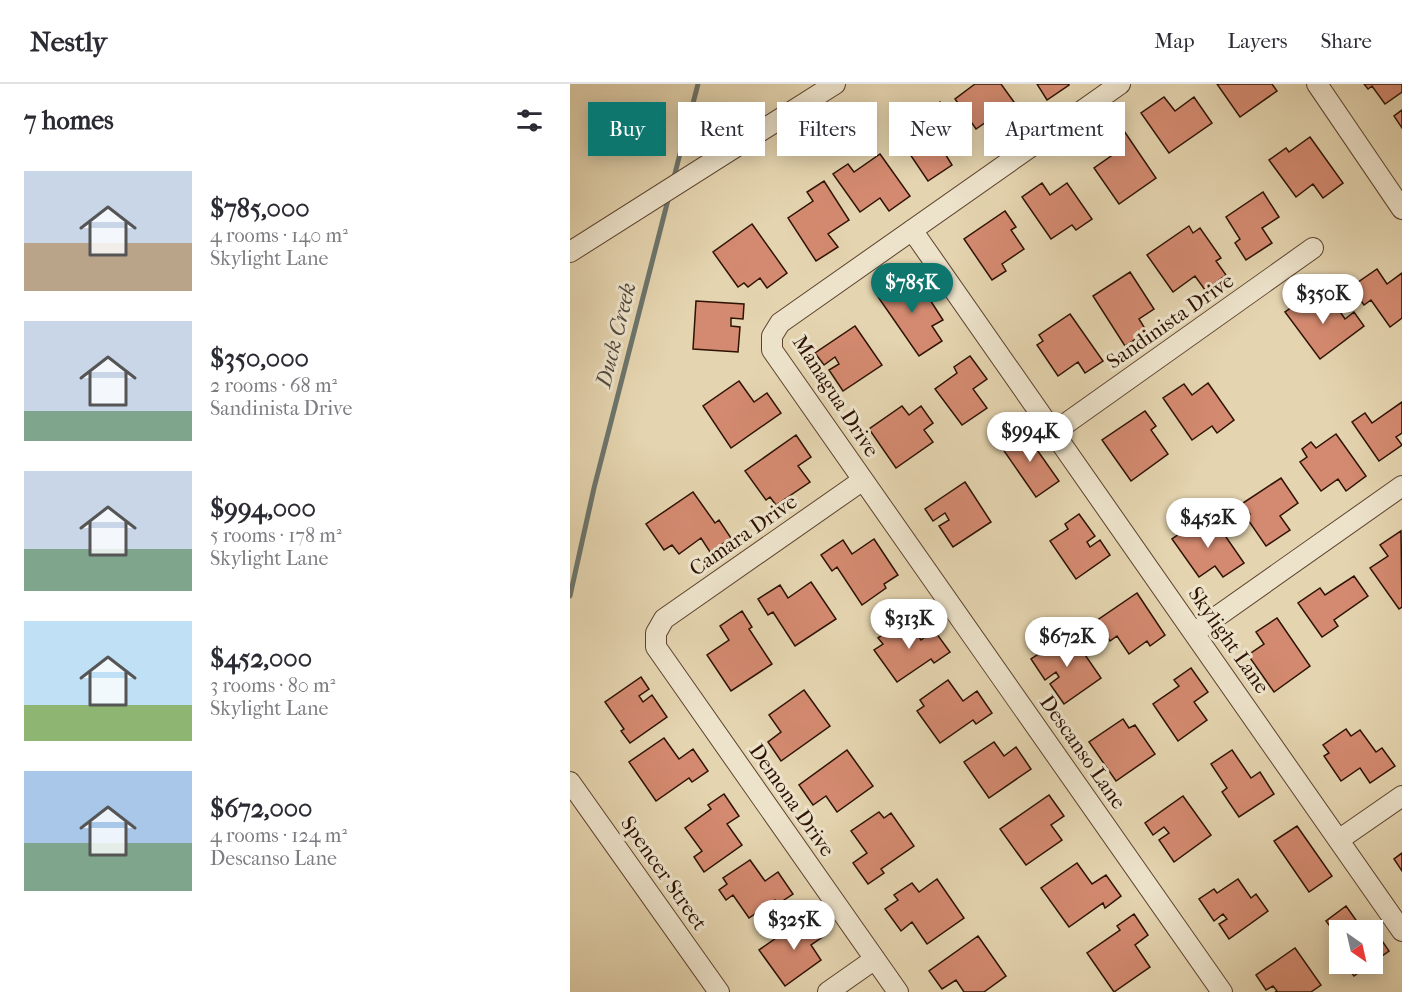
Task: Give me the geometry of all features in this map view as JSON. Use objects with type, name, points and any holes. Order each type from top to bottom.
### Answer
[{"type":"street","points":[[570,252],[834,84]]},
{"type":"street","name":"Managua Drive","points":[[863,480],[772,350],[772,336],[780,324],[1120,84]]},
{"type":"street","points":[[1317,84],[1402,209]]},
{"type":"street","name":"Skylight Lane","points":[[912,230],[1340,839],[1402,931]]},
{"type":"street","name":"Sandinista Drive","points":[[1054,432],[1313,248]]},
{"type":"street","name":"Camara Drive","points":[[656,633],[664,620],[863,480]]},
{"type":"street","name":"Descanso Lane","points":[[863,480],[1222,992]]},
{"type":"street","points":[[1195,632],[1402,486]]},
{"type":"street","name":"Demona Drive","points":[[656,633],[656,647],[898,992]]},
{"type":"street","name":"Spencer Street","points":[[570,782],[719,992]]},
{"type":"street","points":[[1340,839],[1402,796]]},
{"type":"street","points":[[828,992],[874,959]]},
{"type":"building","points":[[975,84],[1001,84],[1014,102],[984,102],[984,124],[976,129],[972,123],[972,102],[957,102],[955,99]]},
{"type":"building","points":[[1037,84],[1069,84],[1069,85],[1047,100]]},
{"type":"building","points":[[1217,84],[1272,84],[1277,91],[1240,117]]},
{"type":"building","points":[[1364,84],[1402,84],[1402,92],[1385,104],[1372,86],[1368,89]]},
{"type":"building","points":[[1164,97],[1175,111],[1194,97],[1212,123],[1169,153],[1141,113]]},
{"type":"building","points":[[1402,110],[1402,128],[1394,116]]},
{"type":"building","points":[[1125,132],[1156,178],[1119,204],[1094,168],[1111,156],[1125,156]]},
{"type":"building","points":[[1310,137],[1343,183],[1323,198],[1313,184],[1296,197],[1269,160],[1286,148],[1289,152]]},
{"type":"building","points":[[880,154],[910,196],[889,211],[880,198],[860,212],[833,174],[848,164],[854,172]]},
{"type":"building","points":[[911,156],[946,156],[952,165],[928,181]]},
{"type":"building","points":[[824,181],[849,220],[828,234],[838,247],[816,261],[788,218],[813,201],[807,192]]},
{"type":"building","points":[[1042,183],[1050,195],[1067,183],[1092,219],[1076,230],[1072,225],[1051,239],[1022,197]]},
{"type":"building","points":[[1263,192],[1279,217],[1262,228],[1272,243],[1246,260],[1235,243],[1240,239],[1226,217]]},
{"type":"building","points":[[1005,211],[1016,227],[1011,230],[1024,249],[1002,264],[1006,271],[992,280],[964,239]]},
{"type":"building","points":[[752,224],[787,273],[767,288],[760,278],[748,287],[744,283],[738,287],[713,252]]},
{"type":"building","points":[[1189,226],[1193,233],[1200,228],[1221,258],[1216,261],[1226,275],[1205,290],[1195,276],[1173,292],[1147,255]]},
{"type":"building","points":[[1377,269],[1387,284],[1402,273],[1402,318],[1390,327],[1371,300],[1364,305],[1351,287]]},
{"type":"building","points":[[1130,272],[1154,309],[1139,319],[1147,332],[1125,346],[1093,296]]},
{"type":"building","points":[[899,278],[904,286],[916,278],[943,320],[932,326],[942,341],[919,356],[876,294]]},
{"type":"building","points":[[1330,297],[1345,319],[1354,312],[1364,326],[1320,359],[1285,312],[1305,298],[1313,309]]},
{"type":"building","points":[[696,301],[744,304],[743,319],[731,318],[731,326],[740,327],[738,352],[693,349]]},
{"type":"building","points":[[1070,314],[1103,361],[1085,373],[1078,362],[1058,376],[1037,345],[1043,341],[1039,335]]},
{"type":"building","points":[[855,326],[882,365],[843,391],[829,370],[839,364],[835,357],[824,365],[815,353]]},
{"type":"building","points":[[970,356],[987,379],[973,389],[987,408],[962,425],[935,389],[957,373],[954,367]]},
{"type":"building","points":[[739,381],[754,402],[767,393],[781,413],[731,448],[703,406]]},
{"type":"building","points":[[1208,383],[1234,420],[1217,433],[1212,426],[1192,440],[1163,398],[1184,384],[1192,395]]},
{"type":"building","points":[[1402,402],[1402,433],[1396,437],[1402,445],[1379,461],[1352,422],[1365,413],[1372,423]]},
{"type":"building","points":[[902,406],[909,415],[921,406],[933,423],[924,430],[933,442],[896,468],[869,429]]},
{"type":"building","points":[[1145,411],[1156,426],[1151,430],[1168,454],[1131,481],[1102,440]]},
{"type":"building","points":[[1023,430],[1059,481],[1036,497],[1000,445]]},
{"type":"building","points":[[1336,434],[1366,476],[1346,491],[1338,479],[1321,491],[1300,462],[1307,457],[1302,449],[1311,442],[1316,448]]},
{"type":"building","points":[[796,435],[811,457],[798,466],[810,482],[776,505],[770,497],[766,500],[745,471]]},
{"type":"building","points":[[1281,478],[1298,503],[1280,516],[1290,530],[1266,546],[1246,517],[1250,514],[1243,503]]},
{"type":"building","points":[[965,482],[991,522],[953,547],[939,526],[949,520],[945,513],[933,521],[925,509]]},
{"type":"building","points":[[693,492],[715,523],[719,520],[731,538],[710,552],[701,538],[679,554],[672,545],[664,550],[646,524]]},
{"type":"building","points":[[1079,514],[1095,536],[1087,542],[1090,547],[1100,540],[1110,555],[1076,579],[1050,541],[1068,529],[1065,524]]},
{"type":"building","points":[[1199,520],[1205,528],[1215,521],[1244,563],[1223,577],[1215,566],[1199,577],[1172,539]]},
{"type":"building","points":[[1401,531],[1402,607],[1399,609],[1370,568],[1388,556],[1380,545]]},
{"type":"building","points":[[874,539],[898,575],[884,584],[886,588],[862,605],[837,567],[832,571],[821,555],[843,540],[852,554]]},
{"type":"building","points":[[1354,576],[1368,596],[1334,620],[1338,626],[1322,637],[1298,603],[1320,588],[1325,595]]},
{"type":"building","points":[[811,582],[836,619],[795,646],[773,612],[768,615],[758,599],[780,585],[788,598]]},
{"type":"building","points":[[1137,593],[1165,635],[1150,646],[1147,641],[1129,654],[1117,636],[1110,641],[1096,621]]},
{"type":"building","points":[[742,611],[752,627],[749,629],[772,664],[731,691],[707,655],[729,640],[720,626]]},
{"type":"building","points":[[1277,618],[1310,666],[1274,692],[1248,655],[1264,644],[1256,632]]},
{"type":"building","points":[[906,619],[921,640],[934,630],[950,652],[934,663],[931,659],[897,682],[874,650],[883,644],[878,638]]},
{"type":"building","points":[[1070,633],[1101,678],[1064,704],[1050,684],[1059,677],[1056,672],[1045,680],[1031,659]]},
{"type":"building","points":[[1191,668],[1208,692],[1194,702],[1207,720],[1178,741],[1153,704],[1179,686],[1174,680]]},
{"type":"building","points":[[641,677],[649,689],[639,696],[643,702],[652,695],[667,717],[630,743],[621,731],[624,729],[605,702]]},
{"type":"building","points":[[948,680],[963,701],[977,691],[992,713],[976,724],[973,720],[940,743],[917,711],[924,706],[920,700]]},
{"type":"building","points":[[804,690],[830,726],[781,761],[768,742],[781,732],[769,715]]},
{"type":"building","points":[[1123,719],[1129,728],[1135,725],[1155,754],[1116,781],[1089,742]]},
{"type":"building","points":[[1346,729],[1351,736],[1360,730],[1376,752],[1382,748],[1395,766],[1370,783],[1360,768],[1341,781],[1324,756],[1329,753],[1323,745]]},
{"type":"building","points":[[664,738],[679,759],[693,749],[708,771],[692,782],[689,778],[656,801],[629,762]]},
{"type":"building","points":[[994,742],[1004,756],[1016,747],[1031,769],[989,798],[964,762]]},
{"type":"building","points":[[847,750],[873,786],[837,812],[826,796],[813,805],[799,785]]},
{"type":"building","points":[[1232,750],[1251,778],[1260,772],[1274,794],[1239,817],[1222,792],[1227,788],[1211,764]]},
{"type":"building","points":[[724,794],[739,816],[727,824],[742,845],[704,872],[694,857],[702,851],[685,828],[711,809],[708,805]]},
{"type":"building","points":[[1049,795],[1064,816],[1051,825],[1062,840],[1026,865],[1000,829]]},
{"type":"building","points":[[1183,796],[1211,835],[1174,862],[1159,840],[1169,833],[1164,827],[1153,835],[1145,823]]},
{"type":"building","points":[[879,812],[884,818],[891,813],[914,846],[881,869],[884,873],[868,884],[853,863],[867,853],[851,831]]},
{"type":"building","points":[[1297,826],[1332,876],[1309,892],[1274,841]]},
{"type":"building","points":[[1402,853],[1402,871],[1394,859]]},
{"type":"building","points":[[750,860],[765,881],[778,872],[793,894],[778,904],[775,900],[749,918],[733,895],[726,900],[719,890],[727,884],[723,878]]},
{"type":"building","points":[[1077,863],[1092,884],[1106,875],[1121,896],[1105,908],[1103,903],[1069,927],[1041,888]]},
{"type":"building","points":[[937,879],[964,918],[927,944],[912,922],[901,931],[885,909],[898,900],[894,895],[912,883],[919,892]]},
{"type":"building","points":[[1238,879],[1251,898],[1256,894],[1268,911],[1229,939],[1219,924],[1227,919],[1223,914],[1214,921],[1199,899],[1214,889],[1217,893]]},
{"type":"building","points":[[1346,906],[1356,920],[1329,920],[1329,925],[1326,921]]},
{"type":"building","points":[[1134,914],[1148,935],[1135,945],[1150,967],[1114,992],[1087,953],[1120,930],[1117,926]]},
{"type":"building","points":[[809,915],[824,936],[811,945],[821,960],[785,986],[759,950]]},
{"type":"building","points":[[978,936],[1006,976],[984,992],[964,992],[956,980],[942,989],[929,971]]},
{"type":"building","points":[[1383,942],[1389,951],[1383,955]]},
{"type":"building","points":[[1295,948],[1321,985],[1311,992],[1275,992],[1277,991],[1273,986],[1266,990],[1256,975]]},
{"type":"waterway","name":"Duck Creek","points":[[673,181],[698,84]]},
{"type":"waterway","name":"Duck Creek","points":[[570,596],[594,488],[669,196]]}]
